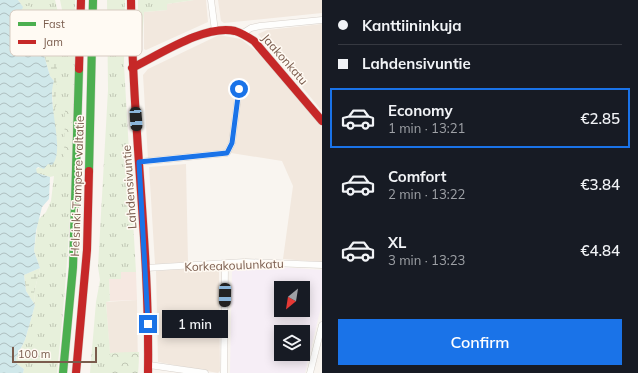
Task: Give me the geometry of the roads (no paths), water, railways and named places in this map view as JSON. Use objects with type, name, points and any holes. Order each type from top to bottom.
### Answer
[{"type":"main road","name":"Helsinki-Tampere valtatie","points":[[82,0],[82,10]]},
{"type":"main road","name":"Helsinki-Tampere valtatie","points":[[93,0],[93,10]]},
{"type":"main road","name":"Lahdensivuntie","points":[[131,0],[131,10]]},
{"type":"main road","points":[[132,68],[203,34],[215,31],[231,30],[243,33]]},
{"type":"main road","name":"Jaakonkatu","points":[[243,33],[254,41],[322,121]]},
{"type":"main road","name":"Helsinki-Tampere valtatie","points":[[63,373],[73,267],[80,56]]},
{"type":"main road","name":"Helsinki-Tampere valtatie","points":[[76,373],[87,250],[92,56]]},
{"type":"main road","name":"Lahdensivuntie","points":[[132,56],[146,268],[148,369]]},
{"type":"street","points":[[211,0],[215,31]]},
{"type":"street","points":[[243,33],[251,28],[260,26],[322,20]]},
{"type":"street","points":[[139,162],[227,153],[232,143],[239,89]]},
{"type":"street","name":"Korkeakoulunkatu","points":[[146,268],[245,262],[322,264]]},
{"type":"street","points":[[224,373],[225,264]]},
{"type":"street","points":[[310,373],[322,325]]},
{"type":"street","points":[[148,369],[205,373]]},
{"type":"water","points":[[0,0],[18,0],[23,7],[22,10],[10,10],[10,56],[44,56],[50,76],[54,81],[52,101],[57,148],[56,158],[52,165],[48,164],[44,169],[38,167],[36,169],[37,173],[50,177],[49,199],[42,207],[36,231],[34,251],[40,268],[24,275],[26,291],[35,305],[25,340],[16,358],[17,364],[24,369],[23,373],[0,373]]}]
